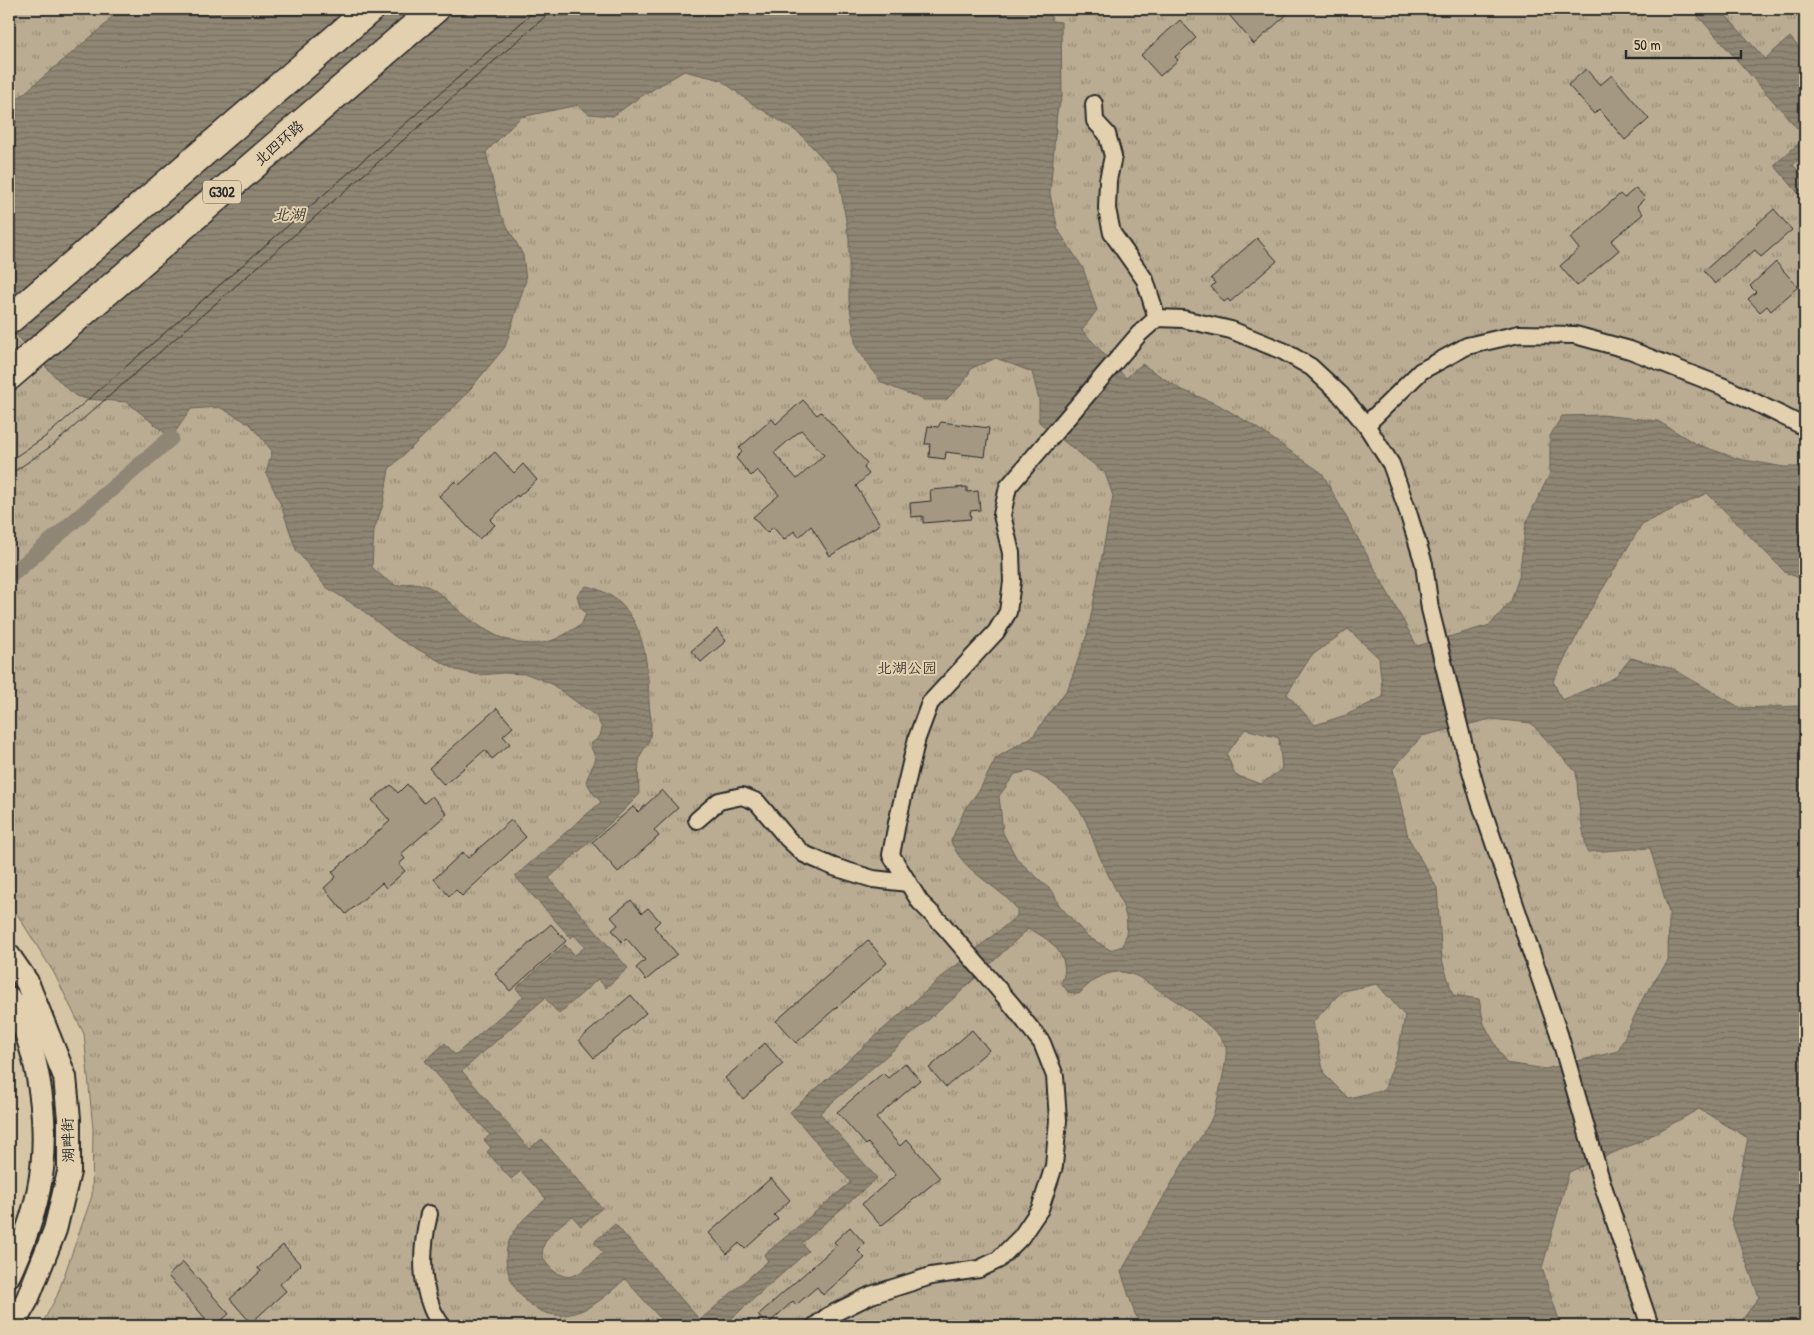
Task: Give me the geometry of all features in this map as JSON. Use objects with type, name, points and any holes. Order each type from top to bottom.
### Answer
[{"type":"highway","name":"G302","points":[[9,320],[370,9]]},
{"type":"highway","name":"北四环路","points":[[9,376],[435,9]]},
{"type":"main road","name":"湖畔街","points":[[9,956],[27,982],[65,1077],[69,1128],[69,1172],[55,1230],[27,1300],[12,1326]]},
{"type":"main road","name":"湖畔街","points":[[9,998],[16,1010],[33,1056],[43,1105],[43,1150],[38,1193],[22,1248],[9,1275]]},
{"type":"street","points":[[1094,104],[1095,121],[1107,134],[1113,156],[1108,180],[1107,209],[1112,233],[1145,280],[1157,318]]},
{"type":"street","points":[[815,1326],[828,1316],[871,1295],[932,1276],[979,1269],[998,1260],[1021,1237],[1040,1209],[1054,1166],[1058,1120],[1055,1076],[1042,1043],[957,940],[920,902],[891,855],[917,738],[930,703],[996,632],[1008,612],[1012,582],[1011,553],[1002,515],[1008,487],[1139,334],[1157,318],[1183,319],[1231,330],[1283,351],[1310,367],[1340,394],[1366,425],[1391,464],[1424,564],[1430,609],[1479,799],[1560,1034],[1601,1180],[1650,1326]]},
{"type":"street","points":[[1366,425],[1421,372],[1467,346],[1519,334],[1575,335],[1630,350],[1724,387],[1805,428]]},
{"type":"street","points":[[697,820],[719,801],[742,796],[757,802],[788,839],[804,854],[834,867],[873,879],[908,883]]},
{"type":"street","points":[[429,1214],[424,1236],[423,1271],[431,1306],[442,1326]]},
{"type":"green space","name":"北湖公园","points":[[9,9],[1805,9],[1805,1326],[41,1326],[57,1296],[92,1196],[93,1129],[84,1034],[54,973],[17,914],[9,905]]},
{"type":"water","name":"北湖","points":[[118,9],[1049,9],[1052,21],[1061,22],[1062,97],[1057,112],[1050,194],[1058,230],[1083,268],[1097,310],[1082,330],[1126,378],[1142,364],[1180,389],[1219,405],[1254,426],[1322,473],[1417,646],[1490,625],[1511,601],[1519,577],[1526,523],[1550,473],[1550,436],[1562,416],[1602,415],[1658,421],[1696,444],[1739,459],[1784,467],[1805,467],[1805,580],[1786,573],[1707,493],[1642,524],[1594,603],[1553,681],[1562,700],[1614,678],[1631,658],[1673,669],[1741,708],[1805,707],[1805,1326],[1738,1326],[1759,1297],[1731,1220],[1748,1138],[1699,1109],[1643,1140],[1569,1172],[1542,1268],[1561,1326],[1143,1326],[1135,1314],[1121,1272],[1213,1115],[1222,1081],[1226,1048],[1215,1031],[1192,1012],[1129,973],[1120,972],[1103,975],[1079,994],[1068,992],[1061,983],[1064,974],[1062,957],[1044,937],[1028,929],[955,997],[820,1113],[877,1178],[802,1243],[808,1251],[723,1326],[667,1326],[625,1279],[598,1302],[582,1310],[564,1315],[550,1314],[537,1309],[516,1289],[506,1262],[507,1248],[512,1235],[519,1225],[546,1199],[521,1171],[511,1179],[487,1152],[491,1148],[484,1140],[490,1135],[425,1061],[445,1043],[455,1055],[523,997],[516,988],[565,945],[575,955],[585,947],[574,935],[571,938],[515,876],[601,802],[586,781],[596,759],[590,745],[600,736],[602,728],[596,716],[550,683],[527,674],[503,673],[480,675],[456,670],[397,638],[361,609],[326,587],[296,550],[281,505],[266,473],[272,451],[250,424],[219,407],[191,409],[171,438],[127,402],[87,399],[76,396],[62,384],[9,327],[9,106],[105,25]],"holes":[[[684,71],[721,80],[750,102],[799,133],[838,174],[849,238],[849,301],[856,347],[882,383],[924,400],[946,400],[963,383],[972,368],[996,358],[1032,372],[1039,400],[1039,422],[1105,473],[1113,496],[1088,632],[1068,688],[1033,736],[996,758],[980,789],[965,809],[951,841],[956,852],[964,862],[1017,909],[1017,916],[943,976],[790,1112],[851,1182],[764,1255],[768,1261],[700,1320],[615,1224],[594,1242],[603,1253],[585,1269],[570,1276],[562,1275],[554,1271],[546,1263],[543,1248],[546,1240],[558,1227],[572,1216],[581,1226],[602,1208],[542,1139],[529,1149],[462,1071],[545,998],[559,1014],[598,979],[606,988],[628,968],[549,878],[639,795],[639,762],[649,740],[651,724],[647,665],[638,630],[630,615],[619,602],[605,592],[586,586],[577,595],[580,606],[586,614],[581,625],[562,636],[537,644],[511,641],[499,637],[476,624],[430,587],[415,583],[397,586],[372,567],[374,530],[383,505],[389,469],[461,400],[505,347],[526,280],[523,255],[500,213],[486,152],[521,117],[578,105],[589,114],[613,116],[637,99]],[[1348,629],[1379,658],[1383,697],[1346,715],[1315,725],[1287,694],[1311,656]],[[1491,719],[1531,723],[1576,772],[1580,814],[1587,852],[1650,848],[1669,913],[1668,961],[1643,998],[1618,1051],[1546,1069],[1506,1063],[1484,1024],[1479,999],[1453,995],[1442,960],[1437,888],[1408,837],[1393,769],[1422,736]],[[1245,729],[1279,738],[1282,769],[1261,784],[1235,775],[1227,754]],[[1030,771],[1045,779],[1070,798],[1080,811],[1124,909],[1127,924],[1123,946],[1110,950],[1087,936],[1059,905],[1053,892],[1017,859],[1003,833],[999,796],[1015,774]],[[1377,984],[1405,1016],[1398,1052],[1384,1090],[1348,1098],[1324,1074],[1313,1022],[1342,991]]]},
{"type":"water","points":[[1692,9],[1720,9],[1765,59],[1790,37],[1805,55],[1805,67],[1802,70],[1805,73],[1805,137]]},
{"type":"water","points":[[1805,138],[1805,154],[1793,165],[1805,179],[1805,201],[1774,165]]},
{"type":"building","points":[[1224,9],[1293,9],[1254,44]]},
{"type":"building","points":[[1180,20],[1196,38],[1175,57],[1178,60],[1160,76],[1141,55]]},
{"type":"building","points":[[1586,69],[1600,85],[1612,75],[1649,119],[1625,140],[1599,109],[1594,114],[1568,85]]},
{"type":"building","points":[[1636,188],[1645,198],[1637,206],[1643,214],[1611,241],[1619,250],[1577,286],[1560,266],[1579,249],[1570,238],[1620,194],[1624,198]]},
{"type":"building","points":[[1774,209],[1792,230],[1761,257],[1755,250],[1715,284],[1704,271]]},
{"type":"building","points":[[1257,238],[1277,261],[1230,302],[1228,299],[1224,302],[1211,287],[1215,283],[1211,278]]},
{"type":"building","points":[[1776,262],[1798,287],[1771,311],[1767,306],[1760,312],[1748,299],[1756,292],[1750,286]]},
{"type":"building","points":[[803,400],[817,415],[821,412],[867,463],[864,468],[869,474],[856,486],[880,524],[830,556],[811,526],[799,537],[794,531],[784,540],[773,527],[767,533],[753,517],[779,495],[757,470],[751,476],[736,458],[742,452],[739,448],[772,419],[776,424]],"holes":[[[801,430],[824,455],[797,479],[774,453]]]},
{"type":"building","points":[[941,422],[989,428],[985,457],[946,452],[945,459],[929,457],[930,444],[925,444],[928,426],[938,427]]},
{"type":"building","points":[[495,452],[514,473],[523,464],[537,480],[518,497],[517,495],[490,520],[495,525],[479,539],[439,496],[455,481],[459,485]]},
{"type":"building","points":[[967,487],[967,492],[978,491],[980,510],[970,511],[971,519],[923,523],[923,516],[911,517],[910,503],[931,501],[930,490]]},
{"type":"building","points":[[717,629],[726,641],[701,662],[691,651]]},
{"type":"building","points":[[497,708],[513,727],[503,736],[510,744],[492,759],[485,750],[444,785],[429,768]]},
{"type":"building","points":[[407,784],[424,803],[432,796],[447,814],[401,854],[405,859],[399,864],[405,871],[386,888],[382,883],[346,914],[324,888],[336,877],[332,872],[390,821],[372,800],[391,785],[398,793]]},
{"type":"building","points":[[662,790],[678,808],[654,830],[659,836],[618,872],[592,842],[633,807],[638,812]]},
{"type":"building","points":[[511,820],[526,837],[462,896],[456,890],[449,896],[434,879],[463,852],[468,858]]},
{"type":"building","points":[[631,900],[642,913],[648,908],[660,921],[654,927],[677,954],[646,980],[636,968],[645,960],[626,938],[622,942],[612,930],[618,925],[611,917]]},
{"type":"building","points":[[551,924],[566,941],[510,991],[495,974]]},
{"type":"building","points":[[868,940],[887,963],[796,1043],[776,1021]]},
{"type":"building","points":[[631,995],[646,1013],[594,1058],[579,1040]]},
{"type":"building","points":[[972,1030],[989,1050],[946,1087],[929,1068]]},
{"type":"building","points":[[765,1043],[783,1064],[743,1099],[725,1078]]},
{"type":"building","points":[[905,1063],[920,1080],[876,1118],[900,1146],[907,1139],[940,1178],[881,1226],[862,1204],[896,1175],[837,1112],[883,1073],[888,1078]]},
{"type":"building","points":[[771,1178],[790,1200],[774,1215],[778,1219],[745,1249],[739,1243],[727,1254],[709,1233]]},
{"type":"building","points":[[850,1227],[865,1244],[858,1251],[865,1258],[823,1295],[817,1287],[796,1305],[793,1301],[767,1325],[758,1315],[837,1245],[834,1242]]},
{"type":"building","points":[[283,1245],[301,1265],[280,1284],[286,1291],[251,1323],[230,1299],[261,1271],[258,1268]]},
{"type":"building","points":[[183,1262],[229,1314],[215,1326],[212,1326],[168,1276]]},
{"type":"waterway","points":[[9,577],[171,438]]},
{"type":"tram line","points":[[9,461],[45,437],[537,9]]},
{"type":"tram line","points":[[9,475],[53,445],[554,9]]}]
